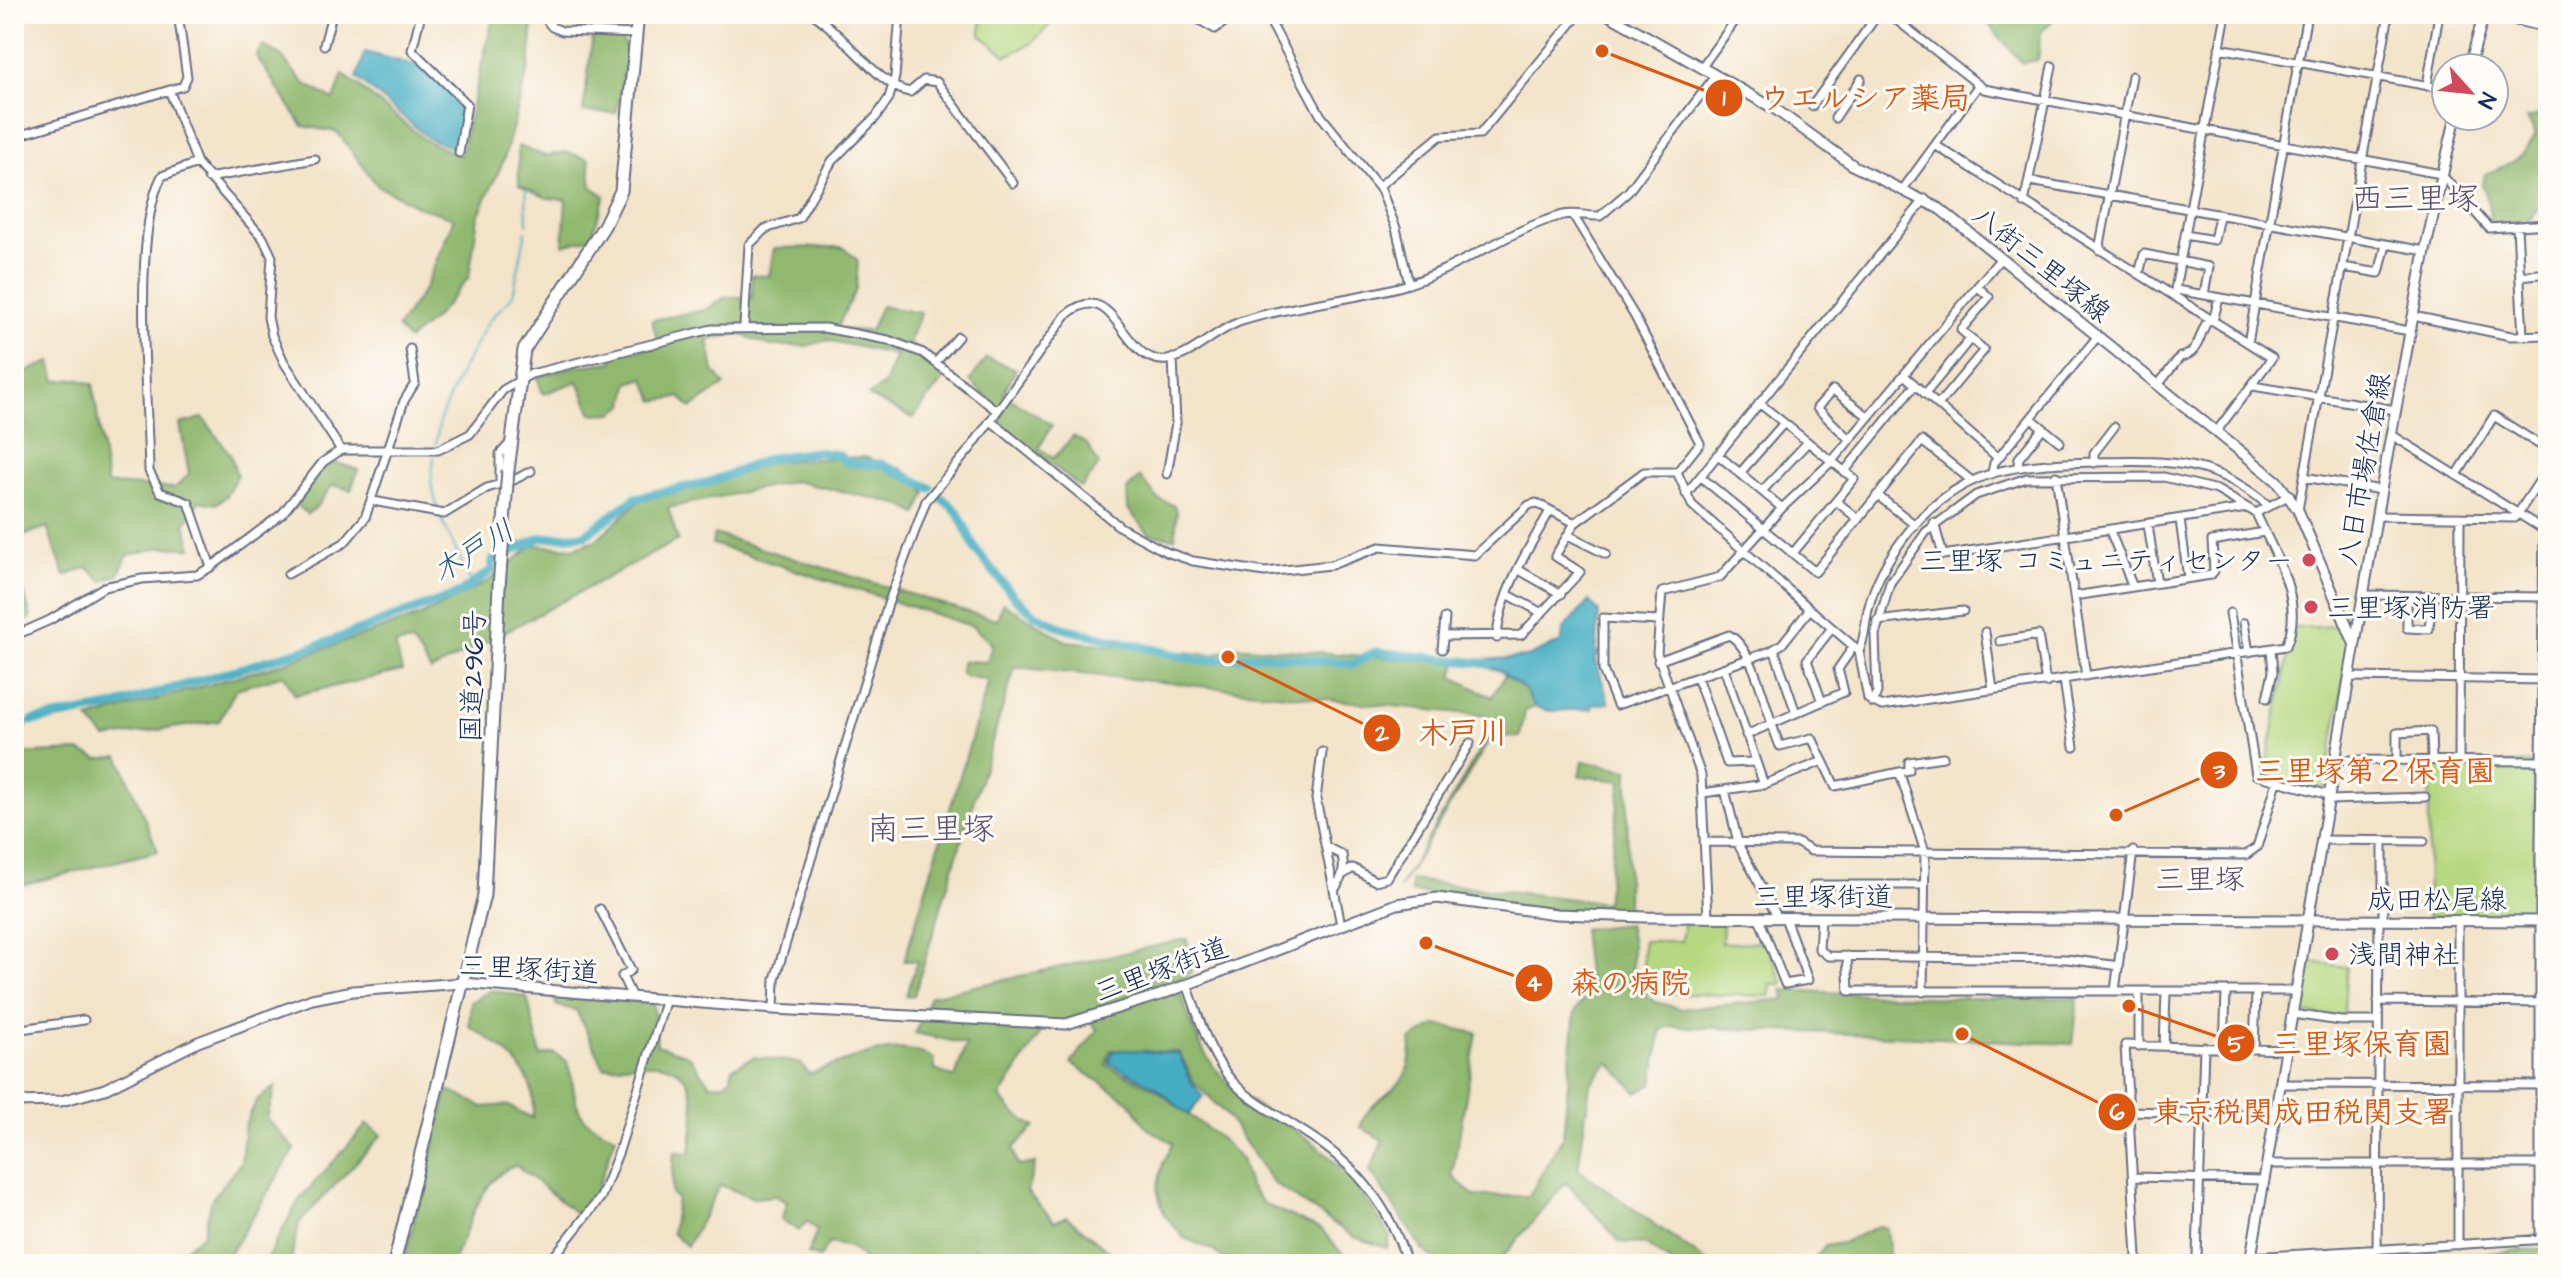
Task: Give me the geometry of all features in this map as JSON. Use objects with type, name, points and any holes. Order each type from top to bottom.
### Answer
[{"type":"highway","name":"国道296号","points":[[394,1264],[478,927],[488,861],[499,587],[518,380],[528,341],[618,200],[626,164],[638,14]]},
{"type":"main road","name":"八街三里塚線","points":[[1607,14],[1798,123],[1854,166],[1925,199],[2216,432],[2290,495],[2355,644]]},
{"type":"main road","points":[[2473,52],[2484,14]]},
{"type":"main road","name":"八日市場佐倉線","points":[[2250,1260],[2381,490],[2425,251],[2452,132]]},
{"type":"main road","name":"三里塚街道","points":[[14,1102],[61,1101],[105,1089],[176,1051],[332,993],[463,983],[774,1009],[1066,1024],[1187,984],[1397,904],[1437,898],[1556,914],[1708,918],[2334,921]]},
{"type":"main road","name":"成田松尾線","points":[[2334,921],[2544,921]]},
{"type":"street","points":[[14,137],[183,86],[187,77],[178,14]]},
{"type":"street","points":[[324,45],[332,14]]},
{"type":"street","points":[[421,14],[412,50],[467,104],[459,153]]},
{"type":"street","points":[[542,14],[552,27],[562,31],[637,34]]},
{"type":"street","points":[[813,14],[838,31],[893,87],[910,92],[924,80],[937,82],[1013,183]]},
{"type":"street","points":[[744,326],[752,239],[765,229],[799,218],[832,161],[885,105],[893,87],[900,14]]},
{"type":"street","points":[[1189,14],[1215,29],[1235,14]]},
{"type":"street","points":[[1266,14],[1321,116],[1379,186],[1393,220],[1409,284]]},
{"type":"street","points":[[1379,186],[1440,136],[1480,134],[1579,14]]},
{"type":"street","points":[[1701,68],[1740,14]]},
{"type":"street","points":[[1812,106],[1878,14]]},
{"type":"street","points":[[1889,14],[1978,86],[2441,174],[2489,228],[2548,224]]},
{"type":"street","points":[[2175,293],[2226,14]]},
{"type":"street","points":[[2248,343],[2307,14]]},
{"type":"street","points":[[2298,510],[2389,14]]},
{"type":"street","points":[[2427,86],[2439,14]]},
{"type":"street","points":[[2484,14],[2548,28]]},
{"type":"street","points":[[2219,48],[2430,86]]},
{"type":"street","points":[[2024,203],[2052,66]]},
{"type":"street","points":[[774,1009],[775,979],[888,604],[926,501],[979,437],[1056,328],[1080,306],[1095,305],[1108,311],[1138,351],[1146,356],[1173,358],[1244,320],[1409,284],[1561,216],[1604,215],[1628,192],[1715,76]]},
{"type":"street","points":[[2099,250],[2132,76]]},
{"type":"street","points":[[1835,118],[1861,79]]},
{"type":"street","points":[[1903,189],[1978,86]]},
{"type":"street","points":[[170,92],[197,163],[263,238],[272,257],[268,317],[272,336],[284,362],[341,450]]},
{"type":"street","points":[[1935,145],[2099,250],[2175,293],[2272,358],[2216,432]]},
{"type":"street","points":[[208,178],[315,159]]},
{"type":"street","points":[[197,163],[162,176],[155,189],[143,277],[149,471],[160,492],[189,503],[211,567]]},
{"type":"street","points":[[2030,181],[2425,251]]},
{"type":"street","points":[[1686,494],[1925,199]]},
{"type":"street","points":[[1573,215],[1634,315],[1699,435],[1698,446],[1677,472]]},
{"type":"street","points":[[2185,235],[2214,240],[2219,216]]},
{"type":"street","points":[[2517,227],[2523,336]]},
{"type":"street","points":[[2343,267],[2379,273],[2386,245]]},
{"type":"street","points":[[2139,274],[2144,254],[2209,267],[2204,295]]},
{"type":"street","points":[[1708,918],[1706,842],[1699,766],[1658,661],[1662,592],[1715,580],[1782,508],[1832,461],[2001,258]]},
{"type":"street","points":[[2520,276],[2548,273]]},
{"type":"street","points":[[1938,405],[1984,350],[1961,330],[1989,297],[1978,287]]},
{"type":"street","points":[[2175,293],[2204,295],[2410,331]]},
{"type":"street","points":[[2158,385],[2180,357],[2189,356],[2198,347],[2199,333],[2211,320],[2219,298]]},
{"type":"street","points":[[2413,316],[2523,336],[2548,335]]},
{"type":"street","points":[[14,636],[50,620],[104,587],[142,579],[197,575],[282,514],[323,462],[341,450],[438,450],[460,441],[481,424],[503,390],[518,380],[562,364],[712,329],[744,326],[824,328],[865,334],[909,346],[936,362],[997,411]]},
{"type":"street","points":[[1992,473],[1992,465],[2098,336]]},
{"type":"street","points":[[936,362],[958,337]]},
{"type":"street","points":[[1925,394],[1971,338]]},
{"type":"street","points":[[288,574],[344,543],[365,518],[404,401],[415,383],[410,349]]},
{"type":"street","points":[[1167,474],[1176,423],[1173,358]]},
{"type":"street","points":[[1904,375],[1998,458]]},
{"type":"street","points":[[1844,472],[1915,385]]},
{"type":"street","points":[[2253,386],[2396,410]]},
{"type":"street","points":[[1850,440],[1817,408],[1833,390],[1869,417]]},
{"type":"street","points":[[1759,403],[1854,479],[1793,553]]},
{"type":"street","points":[[2457,475],[2494,416],[2548,450]]},
{"type":"street","points":[[2031,418],[2060,442]]},
{"type":"street","points":[[991,421],[1101,513],[1137,537],[1193,561],[1234,569],[1265,572],[1331,565],[1380,547],[1470,556],[1483,550],[1529,505],[1536,503],[1575,523]]},
{"type":"street","points":[[1740,473],[1784,423]]},
{"type":"street","points":[[2094,463],[2095,451],[2114,427]]},
{"type":"street","points":[[2018,465],[2019,458],[2043,428]]},
{"type":"street","points":[[2250,1260],[2544,1240],[2546,531],[2392,435]]},
{"type":"street","points":[[1701,477],[1813,571],[1818,571],[1924,441],[1972,481]]},
{"type":"street","points":[[500,483],[500,454],[511,442]]},
{"type":"street","points":[[1762,491],[1808,442]]},
{"type":"street","points":[[1718,455],[1782,508]]},
{"type":"street","points":[[1746,735],[1846,691],[1838,669],[1856,648],[1879,578],[1915,525],[1942,499],[1972,481],[2018,465],[2162,461],[2188,464],[2226,476],[2269,506]]},
{"type":"street","points":[[2377,516],[2512,519],[2520,515],[2548,468]]},
{"type":"street","points":[[373,501],[444,514],[481,490],[531,471]]},
{"type":"street","points":[[1443,636],[1497,638],[1521,635],[1580,572],[1555,556],[1575,523],[1644,472],[1677,472]]},
{"type":"street","points":[[1677,472],[1692,505],[1856,648],[1867,697],[1873,703],[1890,706],[2288,645],[2290,598],[2280,559],[2256,513],[2217,490],[2179,479],[2056,476],[2019,479],[1991,488],[1964,501],[1934,523],[1897,571],[1877,621],[1874,653],[1877,692],[1873,703]]},
{"type":"street","points":[[2056,476],[2086,676]]},
{"type":"street","points":[[2304,477],[2381,490]]},
{"type":"street","points":[[1877,495],[1915,525]]},
{"type":"street","points":[[2256,513],[2290,495]]},
{"type":"street","points":[[1836,501],[1858,519]]},
{"type":"street","points":[[1934,523],[1943,555],[2247,508]]},
{"type":"street","points":[[1497,638],[1499,621],[1519,570],[1550,511]]},
{"type":"street","points":[[2459,760],[2460,517]]},
{"type":"street","points":[[2180,520],[2188,578]]},
{"type":"street","points":[[2148,525],[2157,583]]},
{"type":"street","points":[[2110,531],[2133,587]]},
{"type":"street","points":[[2074,596],[2213,573],[2212,541],[2264,532]]},
{"type":"street","points":[[1568,535],[1606,554]]},
{"type":"street","points":[[1519,570],[1561,594]]},
{"type":"street","points":[[1509,595],[1542,613]]},
{"type":"street","points":[[2363,595],[2459,599],[2545,598]]},
{"type":"street","points":[[2407,598],[2407,628],[2429,629],[2432,598]]},
{"type":"street","points":[[1659,621],[1603,618],[1603,670],[1617,705],[1774,649],[1810,609]]},
{"type":"street","points":[[1877,621],[1963,611]]},
{"type":"street","points":[[2230,613],[2255,773],[2329,798],[2425,797]]},
{"type":"street","points":[[1442,649],[1445,618]]},
{"type":"street","points":[[2244,623],[2249,652]]},
{"type":"street","points":[[1822,702],[1807,660],[1832,628]]},
{"type":"street","points":[[1985,632],[1993,690]]},
{"type":"street","points":[[1658,661],[1729,635],[1749,659],[1780,746],[1810,737],[1835,786],[1900,774],[1910,769],[1909,762],[1943,757]]},
{"type":"street","points":[[2000,641],[2038,635],[2046,683]]},
{"type":"street","points":[[1774,649],[1796,713]]},
{"type":"street","points":[[2267,698],[2273,672],[2271,649]]},
{"type":"street","points":[[1724,668],[1764,785]]},
{"type":"street","points":[[1697,677],[1727,763],[1755,762]]},
{"type":"street","points":[[2350,677],[2545,680]]},
{"type":"street","points":[[2064,680],[2074,747]]},
{"type":"street","points":[[2397,760],[2397,733],[2431,731],[2432,760]]},
{"type":"street","points":[[1335,889],[1344,874],[1353,868],[1375,881],[1387,878],[1470,743]]},
{"type":"street","points":[[1322,752],[1316,799],[1341,925]]},
{"type":"street","points":[[2336,760],[2544,761]]},
{"type":"street","points":[[1703,793],[1764,785],[1823,761]]},
{"type":"street","points":[[1900,774],[1925,852],[1923,992]]},
{"type":"street","points":[[1706,842],[1798,843],[1811,851],[2252,854],[2277,782]]},
{"type":"street","points":[[1725,790],[1739,842],[1781,918],[1808,980],[1785,984],[1759,918]]},
{"type":"street","points":[[2321,840],[2424,841]]},
{"type":"street","points":[[2377,1249],[2377,1021],[2383,841]]},
{"type":"street","points":[[1326,847],[1342,855],[1344,874]]},
{"type":"street","points":[[2115,991],[2133,852]]},
{"type":"street","points":[[1814,885],[1924,885]]},
{"type":"street","points":[[600,909],[631,970],[622,976],[632,997]]},
{"type":"street","points":[[1821,918],[1819,949],[1828,956],[2067,959],[2119,966]]},
{"type":"street","points":[[2458,920],[2458,1245]]},
{"type":"street","points":[[1847,956],[1849,991],[2296,991]]},
{"type":"street","points":[[1187,984],[1211,1048],[1227,1075],[1255,1101],[1321,1142],[1357,1173],[1384,1210],[1407,1264]]},
{"type":"street","points":[[2139,992],[2139,1046]]},
{"type":"street","points":[[2164,1046],[2166,993]]},
{"type":"street","points":[[2224,1048],[2226,993]]},
{"type":"street","points":[[2254,1049],[2256,993]]},
{"type":"street","points":[[548,1264],[601,1197],[666,999]]},
{"type":"street","points":[[2378,1001],[2544,1003]]},
{"type":"street","points":[[2292,1014],[2341,1021],[2377,1021]]},
{"type":"street","points":[[14,1030],[84,1020]]},
{"type":"street","points":[[2137,1257],[2125,1045],[2286,1050]]},
{"type":"street","points":[[2197,1255],[2204,1047]]},
{"type":"street","points":[[2280,1084],[2544,1085]]},
{"type":"street","points":[[2129,1111],[2274,1115]]},
{"type":"street","points":[[2267,1164],[2544,1164]]},
{"type":"street","points":[[2134,1177],[2264,1180]]},
{"type":"green space","points":[[494,14],[534,14],[529,67],[503,162],[478,216],[469,277],[435,318],[408,340],[397,328],[425,288],[454,218],[417,206],[378,186],[337,132],[303,126],[256,56],[263,46],[279,54],[304,83],[334,100],[343,74],[425,140],[460,156]]},
{"type":"green space","points":[[987,14],[1060,14],[1032,43],[1007,56],[981,36],[981,23]]},
{"type":"green space","points":[[1980,14],[2076,14],[2073,18],[2058,15],[2041,32],[2038,60],[2022,63]]},
{"type":"green space","points":[[593,34],[621,38],[628,52],[616,113],[583,112]]},
{"type":"green space","points":[[2548,112],[2548,199],[2527,222],[2490,223],[2489,203],[2482,184],[2485,174],[2521,155],[2536,134],[2527,118]]},
{"type":"green space","points":[[518,146],[545,156],[565,152],[589,159],[592,187],[605,196],[591,238],[563,245],[566,200],[547,198],[519,185]]},
{"type":"green space","points":[[843,247],[858,261],[856,289],[836,329],[870,331],[881,306],[921,313],[909,342],[943,380],[913,418],[868,396],[884,385],[896,355],[827,340],[807,346],[771,346],[739,334],[708,340],[714,371],[725,385],[691,408],[680,397],[655,401],[644,378],[629,383],[625,405],[613,413],[592,414],[578,381],[543,394],[537,377],[576,366],[612,362],[615,352],[659,347],[652,320],[705,310],[726,297],[752,297],[752,275],[769,276],[774,248]]},
{"type":"green space","points":[[14,357],[22,373],[51,362],[56,381],[77,379],[93,384],[107,484],[175,488],[189,474],[180,424],[203,418],[230,454],[237,475],[226,496],[216,504],[199,501],[185,524],[192,548],[162,547],[128,555],[118,575],[102,581],[87,567],[65,576],[47,527],[14,539]]},
{"type":"green space","points":[[986,358],[1016,369],[1003,394],[1052,425],[1039,448],[1054,458],[1073,436],[1087,444],[1099,465],[1081,488],[1000,424],[1003,414],[970,381]]},
{"type":"green space","points":[[864,457],[902,469],[926,493],[917,514],[899,504],[794,481],[668,508],[678,540],[431,671],[412,642],[395,645],[402,671],[295,695],[284,675],[236,689],[219,721],[106,738],[88,719],[277,665],[423,615],[489,581],[533,545],[573,548],[596,540],[639,501],[698,488],[775,461]]},
{"type":"green space","points":[[334,462],[358,470],[351,490],[333,485],[307,514],[296,504],[317,475]]},
{"type":"green space","points":[[1140,477],[1158,499],[1173,505],[1177,511],[1175,538],[1149,534],[1128,509],[1127,490]]},
{"type":"green space","points":[[714,534],[975,614],[997,619],[1003,603],[1066,641],[1214,655],[1233,646],[1457,663],[1453,677],[1492,697],[1505,675],[1525,690],[1535,707],[1525,711],[1520,737],[1492,736],[1399,889],[1499,717],[1015,667],[914,995],[906,996],[917,961],[904,961],[989,680],[964,676],[960,671],[963,661],[987,662],[992,644],[972,626],[712,544]]},
{"type":"green space","points":[[14,555],[31,618],[14,630]]},
{"type":"green space","points":[[2341,626],[2349,647],[2325,789],[2264,775],[2294,628]]},
{"type":"green space","points":[[78,751],[99,759],[119,756],[158,851],[14,887],[14,754]]},
{"type":"green space","points":[[1583,761],[1628,770],[1627,912],[1560,911],[1411,892],[1411,880],[1606,903],[1621,781],[1579,776]]},
{"type":"green space","points":[[2430,763],[2535,763],[2534,914],[2529,917],[2427,917]]},
{"type":"green space","points":[[1684,920],[1723,921],[1722,943],[1767,942],[1783,984],[1771,984],[1770,996],[1644,993],[1643,941],[1681,941]]},
{"type":"green space","points":[[1628,924],[1632,944],[1632,987],[1656,1002],[1681,1009],[1786,999],[1782,990],[1948,998],[2078,998],[2073,1044],[1670,1026],[1661,1030],[1653,1084],[1637,1092],[1609,1062],[1590,1084],[1578,1169],[1710,1264],[1673,1264],[1645,1244],[1620,1242],[1566,1182],[1497,1264],[1442,1264],[1423,1250],[1370,1171],[1383,1140],[1360,1127],[1366,1114],[1392,1091],[1406,1073],[1411,1040],[1436,1025],[1477,1033],[1452,1176],[1474,1196],[1529,1196],[1563,1136],[1575,1011],[1589,992],[1582,929]]},
{"type":"green space","points":[[1187,939],[1191,972],[1177,985],[1206,1056],[1240,1093],[1316,1145],[1340,1167],[1390,1236],[1387,1248],[1354,1237],[1273,1183],[1228,1117],[1194,1082],[1179,1052],[1111,1050],[1106,1065],[1154,1088],[1222,1140],[1241,1159],[1249,1186],[1264,1204],[1322,1230],[1351,1264],[1231,1264],[1213,1250],[1184,1238],[1164,1214],[1157,1189],[1163,1163],[1173,1143],[1148,1129],[1130,1102],[1071,1063],[1097,1030],[1090,1020],[1047,1023],[1000,1097],[1014,1113],[1035,1127],[1013,1148],[1018,1166],[1035,1163],[1027,1192],[1055,1222],[1066,1216],[1125,1264],[997,1264],[975,1248],[959,1264],[864,1264],[863,1258],[850,1247],[829,1243],[819,1258],[808,1254],[817,1230],[807,1221],[799,1231],[781,1219],[787,1202],[775,1196],[754,1198],[720,1185],[687,1246],[672,1233],[677,1198],[671,1194],[674,1152],[690,1153],[692,1142],[693,1102],[686,1079],[666,1066],[604,1067],[576,1010],[557,1006],[552,995],[653,1003],[657,1045],[688,1055],[710,1084],[723,1084],[731,1078],[732,1068],[754,1057],[800,1063],[809,1074],[888,1050],[919,1052],[934,1059],[935,1070],[955,1078],[966,1044],[915,1033],[930,996]]},
{"type":"green space","points":[[2305,961],[2347,967],[2343,1018],[2295,1012]]},
{"type":"green space","points":[[491,990],[527,997],[541,1056],[554,1053],[568,1062],[576,1101],[583,1117],[616,1136],[592,1202],[579,1216],[516,1165],[504,1171],[484,1193],[452,1264],[403,1264],[448,1090],[483,1107],[507,1105],[532,1118],[531,1088],[525,1075],[506,1052],[469,1026],[471,1002]]},
{"type":"green space","points":[[275,1087],[267,1119],[295,1149],[223,1264],[166,1264],[203,1234],[212,1199],[241,1162],[245,1124],[257,1100]]},
{"type":"green space","points":[[367,1124],[382,1135],[299,1223],[290,1264],[264,1264],[299,1200]]},
{"type":"green space","points":[[1879,1226],[1887,1228],[1890,1264],[1810,1264],[1825,1246],[1842,1243]]},
{"type":"green space","points":[[2548,1248],[2548,1264],[2356,1264]]},
{"type":"water","points":[[365,52],[426,68],[464,106],[456,149],[428,138],[357,78]]},
{"type":"water","points":[[1589,601],[1599,612],[1596,661],[1609,703],[1592,705],[1592,709],[1549,711],[1535,707],[1525,690],[1499,670],[1480,666],[1480,660],[1527,657],[1561,642],[1564,629]]},
{"type":"water","points":[[1113,1051],[1179,1054],[1192,1083],[1203,1097],[1188,1115],[1155,1086],[1109,1063]]},
{"type":"waterway","points":[[526,190],[527,224]]},
{"type":"waterway","points":[[436,444],[440,419],[461,371],[488,322],[513,295],[526,231]]},
{"type":"waterway","name":"木戸川","points":[[32,721],[110,707],[320,645],[460,593],[492,570],[493,560],[540,538],[585,535],[636,498],[710,482],[771,458],[816,452],[838,455],[848,463],[882,464],[930,488]]},
{"type":"waterway","points":[[434,457],[431,482],[437,507]]},
{"type":"waterway","name":"木戸川","points":[[938,495],[957,511],[976,550],[1015,598],[1036,615],[1063,628],[1202,661],[1261,655],[1353,664],[1375,652],[1491,664]]},
{"type":"waterway","points":[[441,518],[472,585]]},
{"type":"waterway","name":"木戸川","points":[[14,731],[24,725]]},
{"type":"place","name":"ウエルシア薬局","points":[[1602,51]]},
{"type":"place","name":"三里塚 コミュニティセンター","points":[[2309,560]]},
{"type":"place","name":"三里塚消防署","points":[[2311,607]]},
{"type":"place","name":"木戸川","points":[[1228,657]]},
{"type":"place","name":"三里塚第２保育園","points":[[2116,815]]},
{"type":"place","name":"森の病院","points":[[1426,943]]},
{"type":"place","name":"浅間神社","points":[[2332,954]]},
{"type":"place","name":"三里塚保育園","points":[[2129,1006]]},
{"type":"place","name":"東京税関成田税関支署","points":[[1962,1034]]},
{"type":"district","name":"西三里塚","points":[[2415,198]]},
{"type":"district","name":"南三里塚","points":[[931,828]]},
{"type":"district","name":"三里塚","points":[[2200,879]]}]
